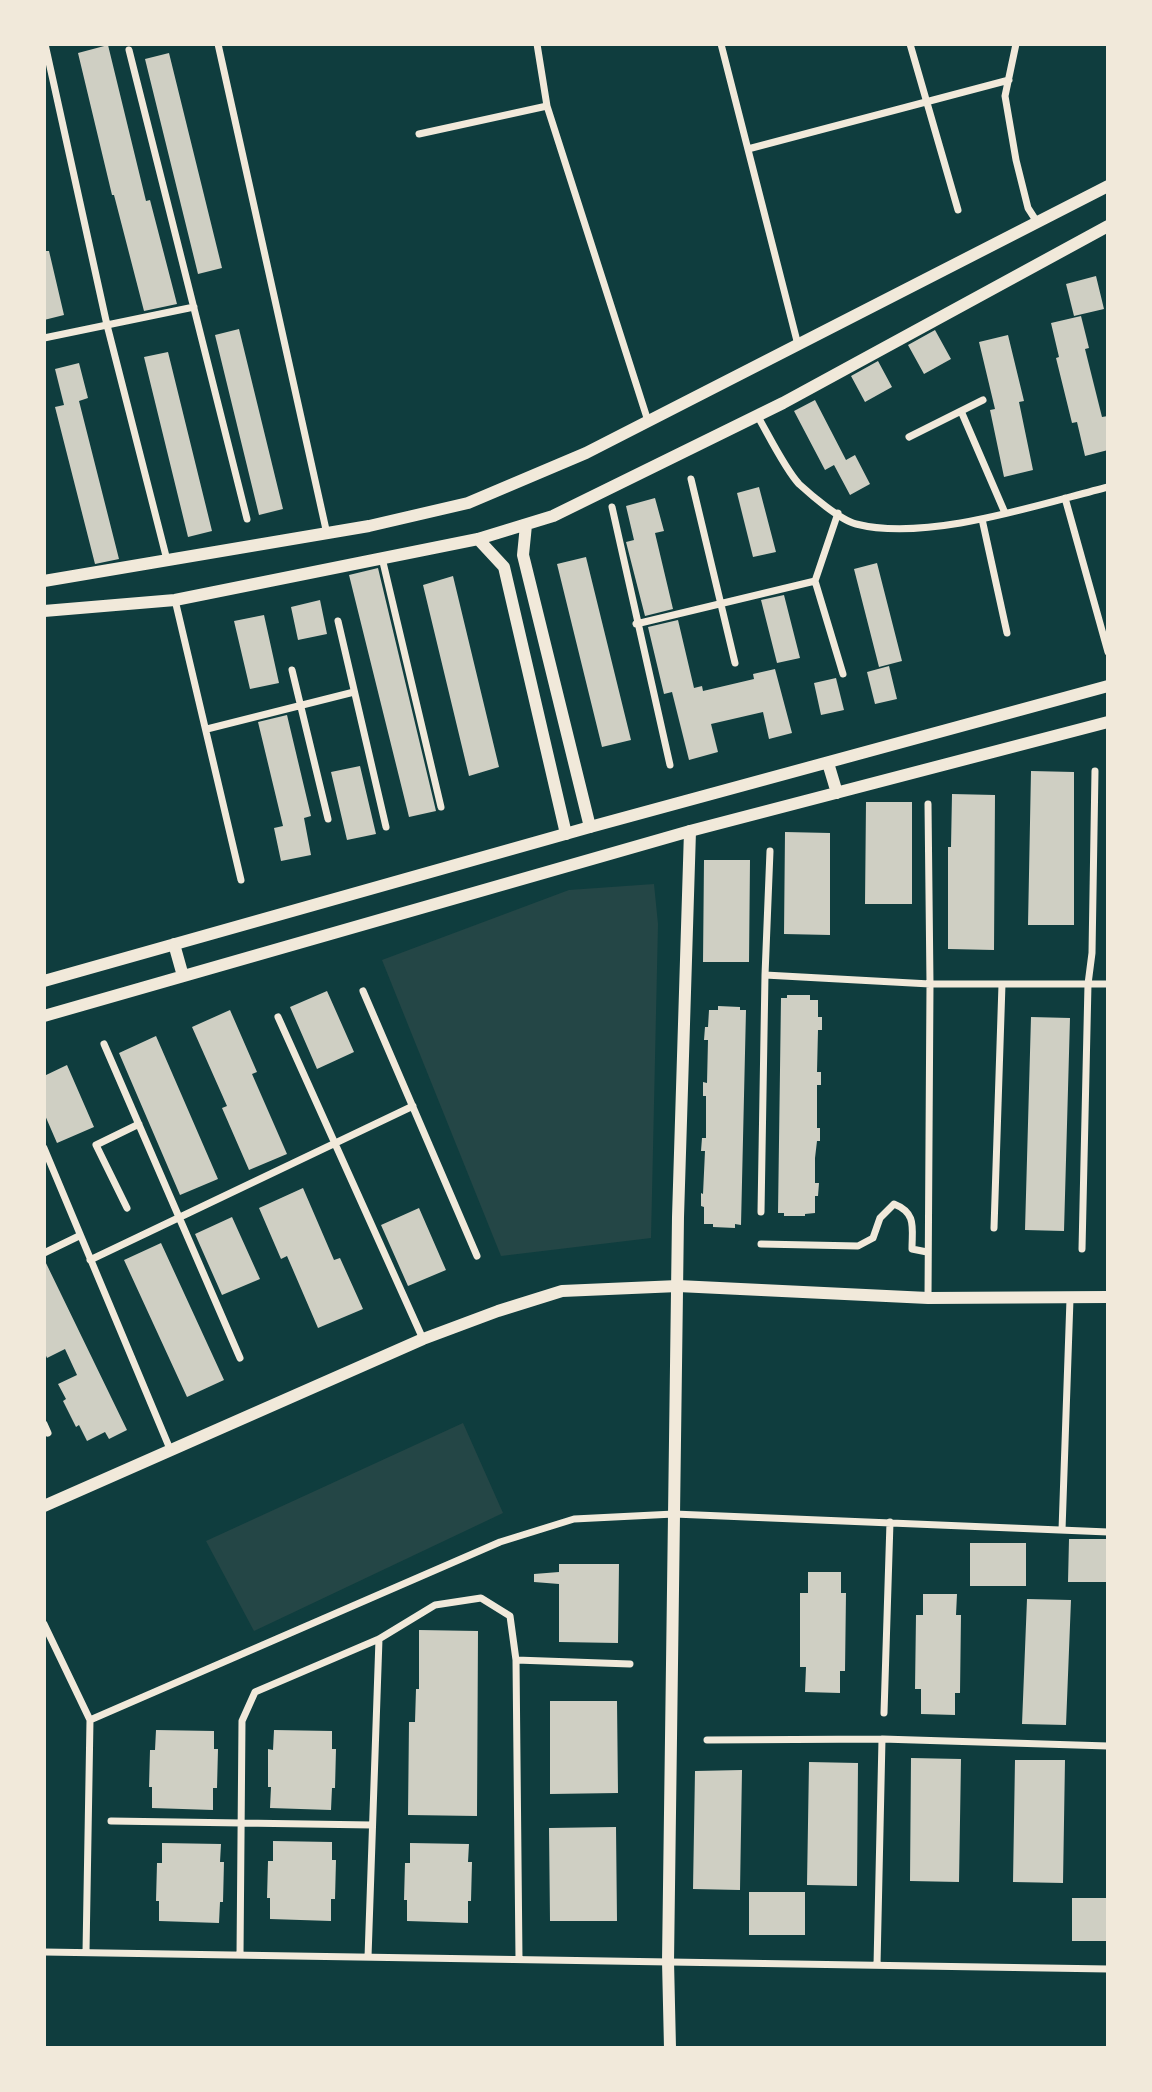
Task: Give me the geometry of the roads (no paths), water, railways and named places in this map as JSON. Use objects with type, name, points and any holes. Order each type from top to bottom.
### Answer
[{"type":"street","points":[[45,44],[107,325],[167,560]]},
{"type":"street","points":[[218,44],[327,534]]},
{"type":"street","points":[[537,44],[547,106],[648,421]]},
{"type":"street","points":[[721,44],[798,345]]},
{"type":"street","points":[[910,44],[958,210]]},
{"type":"street","points":[[1016,44],[1005,96],[1028,208],[1037,222]]},
{"type":"street","points":[[129,50],[247,519]]},
{"type":"street","points":[[748,149],[1009,79]]},
{"type":"street","points":[[419,134],[547,106]]},
{"type":"street","points":[[44,581],[327,534],[468,503],[586,453],[1108,186]]},
{"type":"street","points":[[44,611],[176,600],[478,539],[553,516],[757,415],[1108,226]]},
{"type":"street","points":[[44,338],[194,307]]},
{"type":"street","points":[[909,438],[983,400]]},
{"type":"street","points":[[961,411],[1005,513]]},
{"type":"street","points":[[757,415],[797,482],[853,524],[898,528],[982,519],[1108,487]]},
{"type":"street","points":[[691,479],[735,663]]},
{"type":"street","points":[[1065,498],[1108,652]]},
{"type":"street","points":[[612,507],[636,624],[670,765]]},
{"type":"street","points":[[838,513],[815,581],[843,674]]},
{"type":"street","points":[[982,519],[1007,633]]},
{"type":"street","points":[[526,525],[523,555],[590,827]]},
{"type":"street","points":[[478,539],[504,567],[566,834]]},
{"type":"street","points":[[381,557],[441,807]]},
{"type":"street","points":[[636,624],[815,581]]},
{"type":"street","points":[[176,600],[241,880]]},
{"type":"street","points":[[338,621],[386,827]]},
{"type":"street","points":[[292,670],[328,819]]},
{"type":"street","points":[[44,981],[590,827],[1108,686]]},
{"type":"street","points":[[206,729],[354,692]]},
{"type":"street","points":[[44,1016],[690,831],[1108,722]]},
{"type":"street","points":[[828,763],[837,793]]},
{"type":"street","points":[[1082,1248],[1095,771]]},
{"type":"street","points":[[928,804],[928,1298]]},
{"type":"street","points":[[670,2048],[668,1961],[678,1203],[690,831]]},
{"type":"street","points":[[761,1212],[770,851]]},
{"type":"street","points":[[174,944],[183,976]]},
{"type":"street","points":[[765,975],[930,984],[1108,984]]},
{"type":"street","points":[[994,1228],[1002,984]]},
{"type":"street","points":[[363,991],[477,1256]]},
{"type":"street","points":[[278,1017],[422,1339]]},
{"type":"street","points":[[104,1044],[240,1357]]},
{"type":"street","points":[[90,1261],[413,1106]]},
{"type":"street","points":[[127,1208],[96,1145],[139,1124]]},
{"type":"street","points":[[44,1148],[170,1449]]},
{"type":"street","points":[[761,1244],[858,1246],[873,1238],[880,1218],[894,1204],[905,1208],[912,1220],[912,1249],[927,1252]]},
{"type":"street","points":[[44,1252],[79,1236]]},
{"type":"street","points":[[44,1506],[422,1339],[562,1291],[678,1286],[928,1298],[1108,1297]]},
{"type":"street","points":[[1062,1530],[1070,1299]]},
{"type":"street","points":[[44,1424],[48,1433]]},
{"type":"street","points":[[90,1720],[500,1542],[574,1519],[674,1514],[1108,1532]]},
{"type":"street","points":[[884,1713],[890,1522]]},
{"type":"street","points":[[240,1955],[242,1721],[255,1692],[379,1639],[435,1605],[481,1598],[510,1616],[516,1660],[519,1959]]},
{"type":"street","points":[[44,1624],[90,1720],[86,1952]]},
{"type":"street","points":[[368,1956],[379,1639]]},
{"type":"street","points":[[516,1660],[630,1664]]},
{"type":"street","points":[[877,1965],[882,1739]]},
{"type":"street","points":[[707,1740],[882,1739],[1108,1746]]},
{"type":"street","points":[[111,1821],[372,1825]]},
{"type":"street","points":[[44,1952],[1108,1969]]}]
